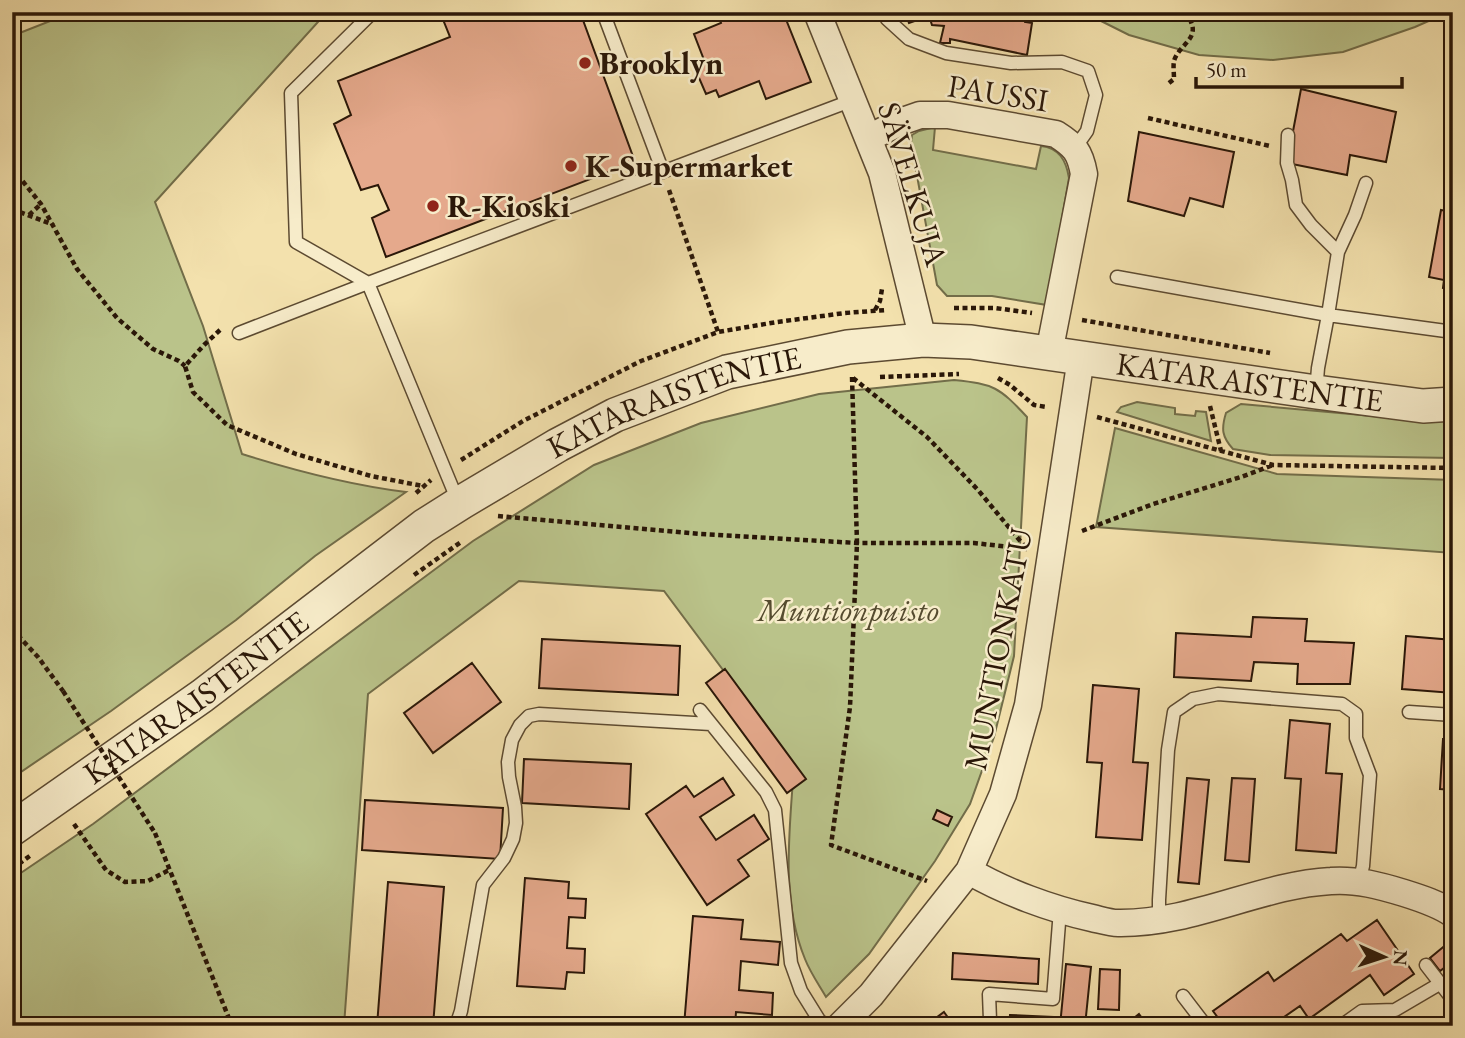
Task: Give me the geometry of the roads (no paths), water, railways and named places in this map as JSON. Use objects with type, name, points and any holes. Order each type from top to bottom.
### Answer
[{"type":"street","name":"SÄVELKUJA","points":[[817,12],[882,173],[923,340]]},
{"type":"street","name":"PAUSSI","points":[[869,138],[920,115],[948,115],[1056,134],[1075,148],[1084,174],[1049,353]]},
{"type":"street","name":"KATARAISTENTIE","points":[[12,828],[202,696],[424,527],[462,502],[615,415],[727,372],[848,347],[923,340],[971,342],[1082,358],[1317,380],[1423,405],[1453,404]]},
{"type":"street","name":"MUNTIONKATU","points":[[840,1026],[871,995],[969,871],[1003,794],[1028,705],[1082,358]]},
{"type":"street","points":[[969,871],[992,884],[1071,914],[1115,923],[1178,918],[1303,884],[1334,881],[1359,882],[1390,889],[1452,912]]},
{"type":"lane","points":[[373,12],[291,93],[296,242],[368,283],[457,499],[462,502]]},
{"type":"lane","points":[[603,12],[663,172]]},
{"type":"lane","points":[[885,12],[887,19],[909,39],[946,53],[1011,63],[1062,62],[1088,71],[1096,95],[1087,131],[1075,148]]},
{"type":"lane","points":[[239,333],[853,100]]},
{"type":"lane","points":[[1289,135],[1287,163],[1296,205],[1311,225],[1338,252]]},
{"type":"lane","points":[[1317,380],[1338,252],[1366,183]]},
{"type":"lane","points":[[1117,277],[1328,315],[1453,332]]},
{"type":"lane","points":[[1159,920],[1168,750],[1174,712],[1193,699],[1218,694],[1342,704],[1356,714],[1356,738],[1370,775],[1363,866],[1359,882]]},
{"type":"lane","points":[[701,710],[766,792],[775,810],[791,963],[801,991],[819,1020],[826,1026]]},
{"type":"lane","points":[[1409,712],[1453,715]]},
{"type":"lane","points":[[456,1026],[483,885],[504,858],[513,839],[515,807],[508,761],[512,740],[520,725],[529,716],[539,714],[711,724]]},
{"type":"lane","points":[[994,1026],[990,1020],[989,994],[1053,999],[1060,910]]},
{"type":"lane","points":[[1426,965],[1453,1000]]},
{"type":"lane","points":[[1341,1026],[1362,1011],[1395,1010],[1441,984]]},
{"type":"lane","points":[[1183,996],[1206,1026]]},
{"type":"place","name":"Brooklyn","points":[[585,63]]},
{"type":"place","name":"K-Supermarket","points":[[571,166]]},
{"type":"place","name":"R-Kioski","points":[[433,206]]},
{"type":"park label","name":"Muntionpuisto","points":[[848,610]]}]
